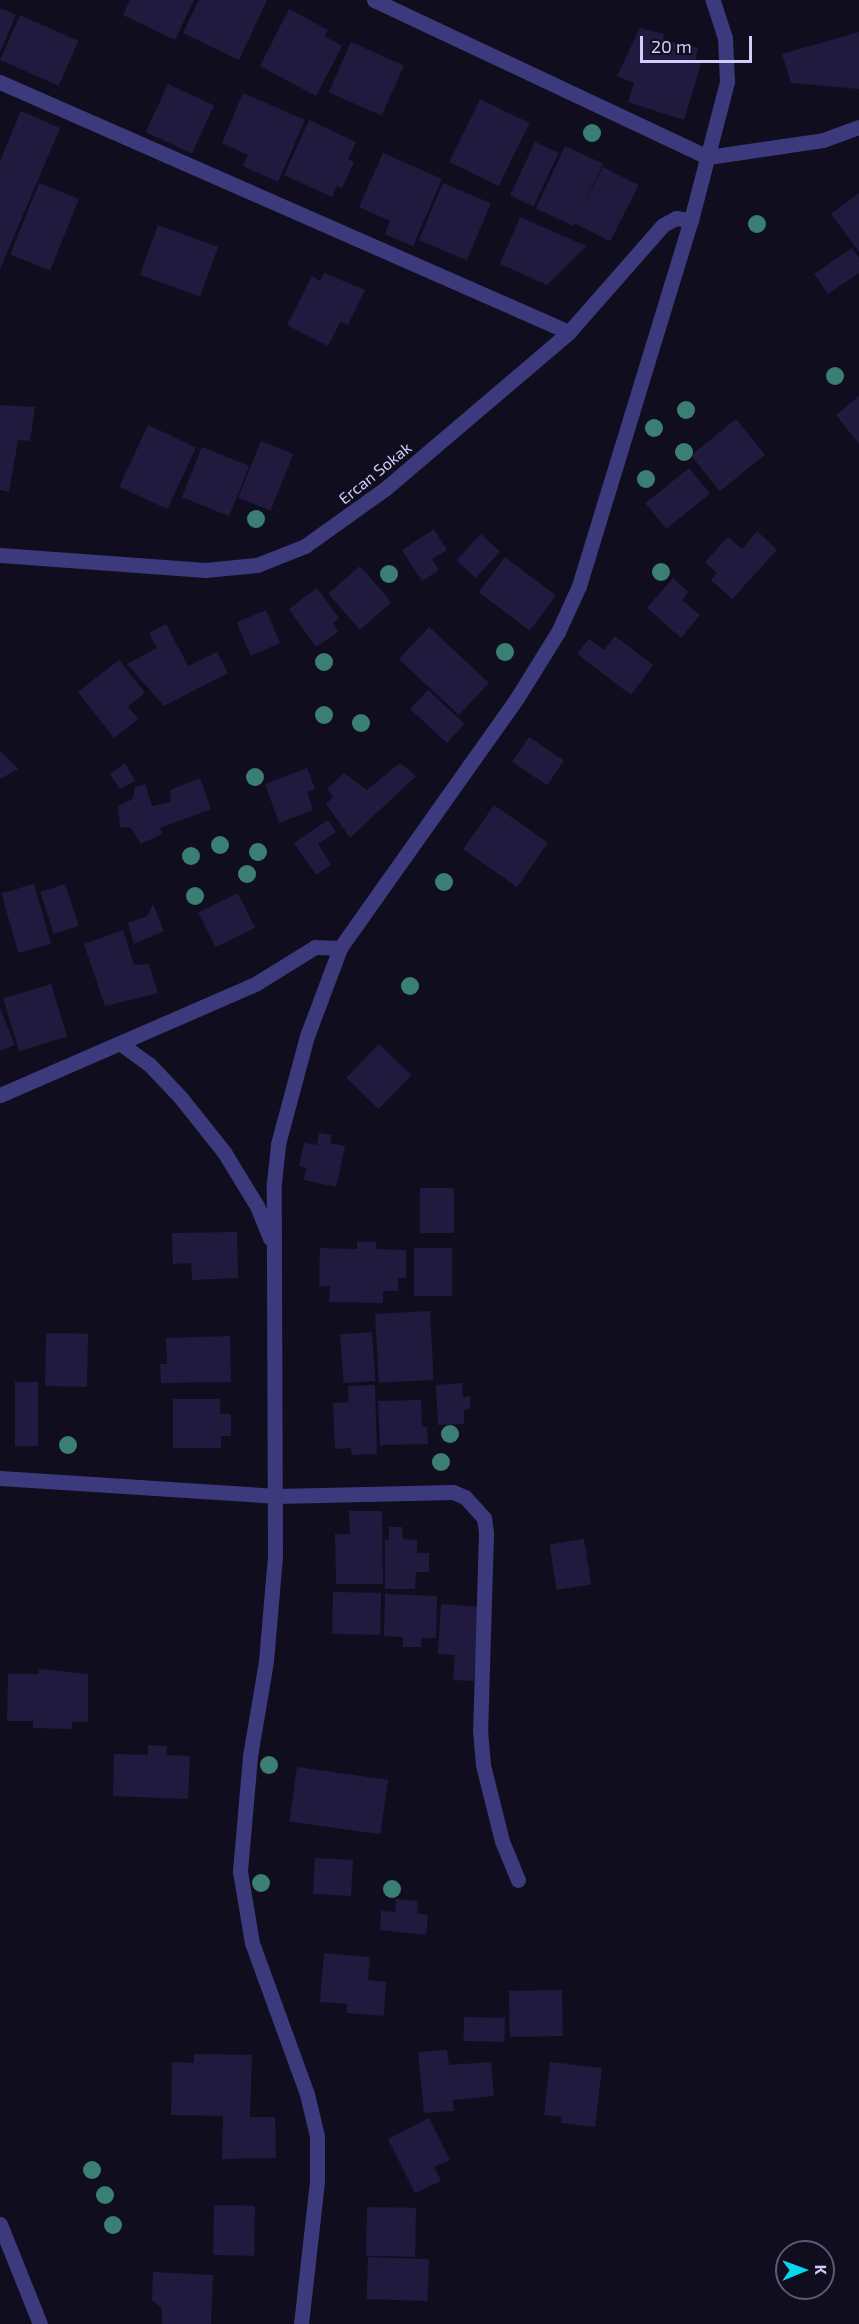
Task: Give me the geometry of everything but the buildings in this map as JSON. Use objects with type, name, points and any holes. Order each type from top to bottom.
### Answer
[{"type":"street","points":[[375,0],[708,157],[800,144],[859,127]]},
{"type":"street","points":[[301,2324],[317,2182],[316,2136],[307,2094],[252,1943],[240,1871],[250,1755],[272,1608],[277,1496],[274,1183],[278,1144],[307,1036],[340,948],[517,698],[558,632],[596,539],[691,220],[729,67],[713,0]]},
{"type":"street","points":[[0,82],[569,332]]},
{"type":"street","name":"Ercan Sokak","points":[[0,555],[186,571],[241,568],[273,560],[346,520],[569,332],[663,225],[676,218],[691,220]]},
{"type":"street","points":[[0,1095],[257,983],[315,947],[340,948]]},
{"type":"street","points":[[121,1044],[165,1081],[224,1152],[257,1206],[275,1251]]},
{"type":"street","points":[[0,1478],[277,1496],[453,1492],[475,1506],[484,1518],[483,1765],[502,1841],[518,1880]]},
{"type":"street","points":[[0,2224],[40,2324]]}]
